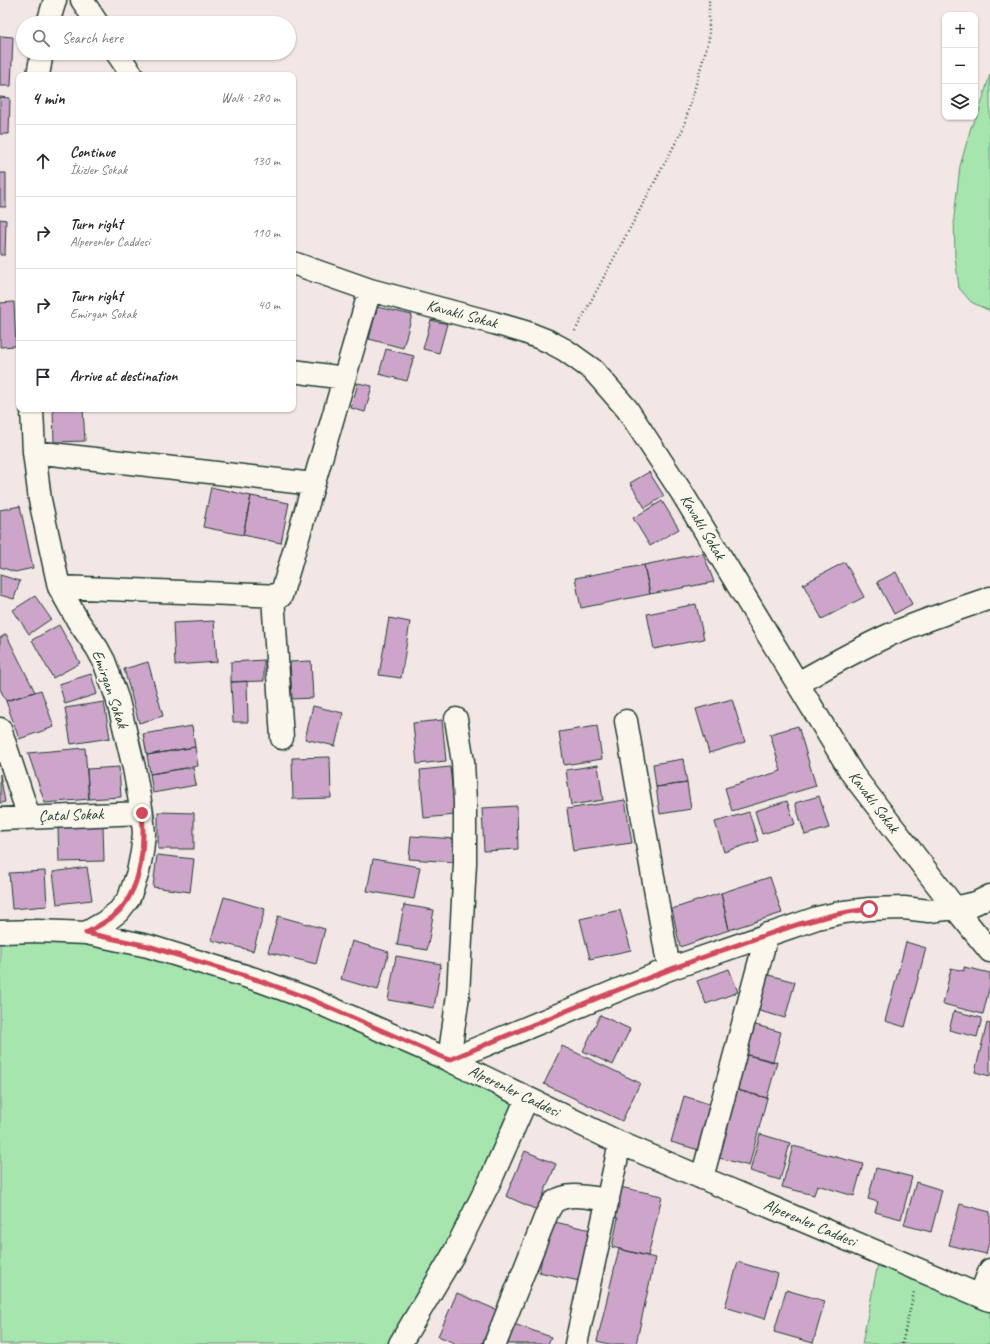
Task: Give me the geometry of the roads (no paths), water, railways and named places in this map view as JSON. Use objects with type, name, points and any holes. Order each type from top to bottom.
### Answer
[{"type":"street","points":[[50,16],[55,0]]},
{"type":"street","points":[[82,0],[92,16]]},
{"type":"street","points":[[39,72],[41,60]]},
{"type":"street","points":[[122,60],[130,72]]},
{"type":"street","name":"Kavaklı Sokak","points":[[296,264],[370,290],[494,322],[530,334],[565,350],[593,370],[627,410],[682,493],[853,775],[955,908],[990,951]]},
{"type":"street","points":[[59,587],[281,596],[370,290]]},
{"type":"street","points":[[296,371],[344,378]]},
{"type":"street","name":"Emirgan Sokak","points":[[32,412],[34,452],[40,500],[59,587],[78,621],[97,648],[104,661],[118,701],[136,776],[142,813],[144,833],[142,852],[138,872],[129,898],[119,911],[105,922],[86,933]]},
{"type":"street","points":[[34,452],[313,484]]},
{"type":"street","points":[[273,596],[282,738]]},
{"type":"street","points":[[798,683],[851,653],[888,636],[990,598]]},
{"type":"street","points":[[449,1060],[458,995],[465,863],[465,803],[462,762],[456,719]]},
{"type":"street","points":[[626,721],[669,969]]},
{"type":"street","points":[[0,729],[29,817]]},
{"type":"street","name":"Çatal Sokak","points":[[0,819],[142,813]]},
{"type":"street","points":[[449,1060],[669,969],[817,918],[844,912],[869,909],[904,908],[930,911],[955,908],[976,903],[990,896]]},
{"type":"street","name":"Alperenler Caddesi","points":[[0,932],[38,931],[86,933],[148,946],[258,980],[310,999],[449,1060],[620,1142],[985,1298]]},
{"type":"street","points":[[702,1178],[767,934]]},
{"type":"street","points":[[400,1344],[453,1255],[492,1177],[527,1098]]},
{"type":"street","points":[[576,1344],[620,1142]]},
{"type":"street","points":[[495,1344],[547,1213],[554,1203],[567,1197],[578,1196],[608,1200]]},
{"type":"street","points":[[985,1298],[990,1270]]}]
